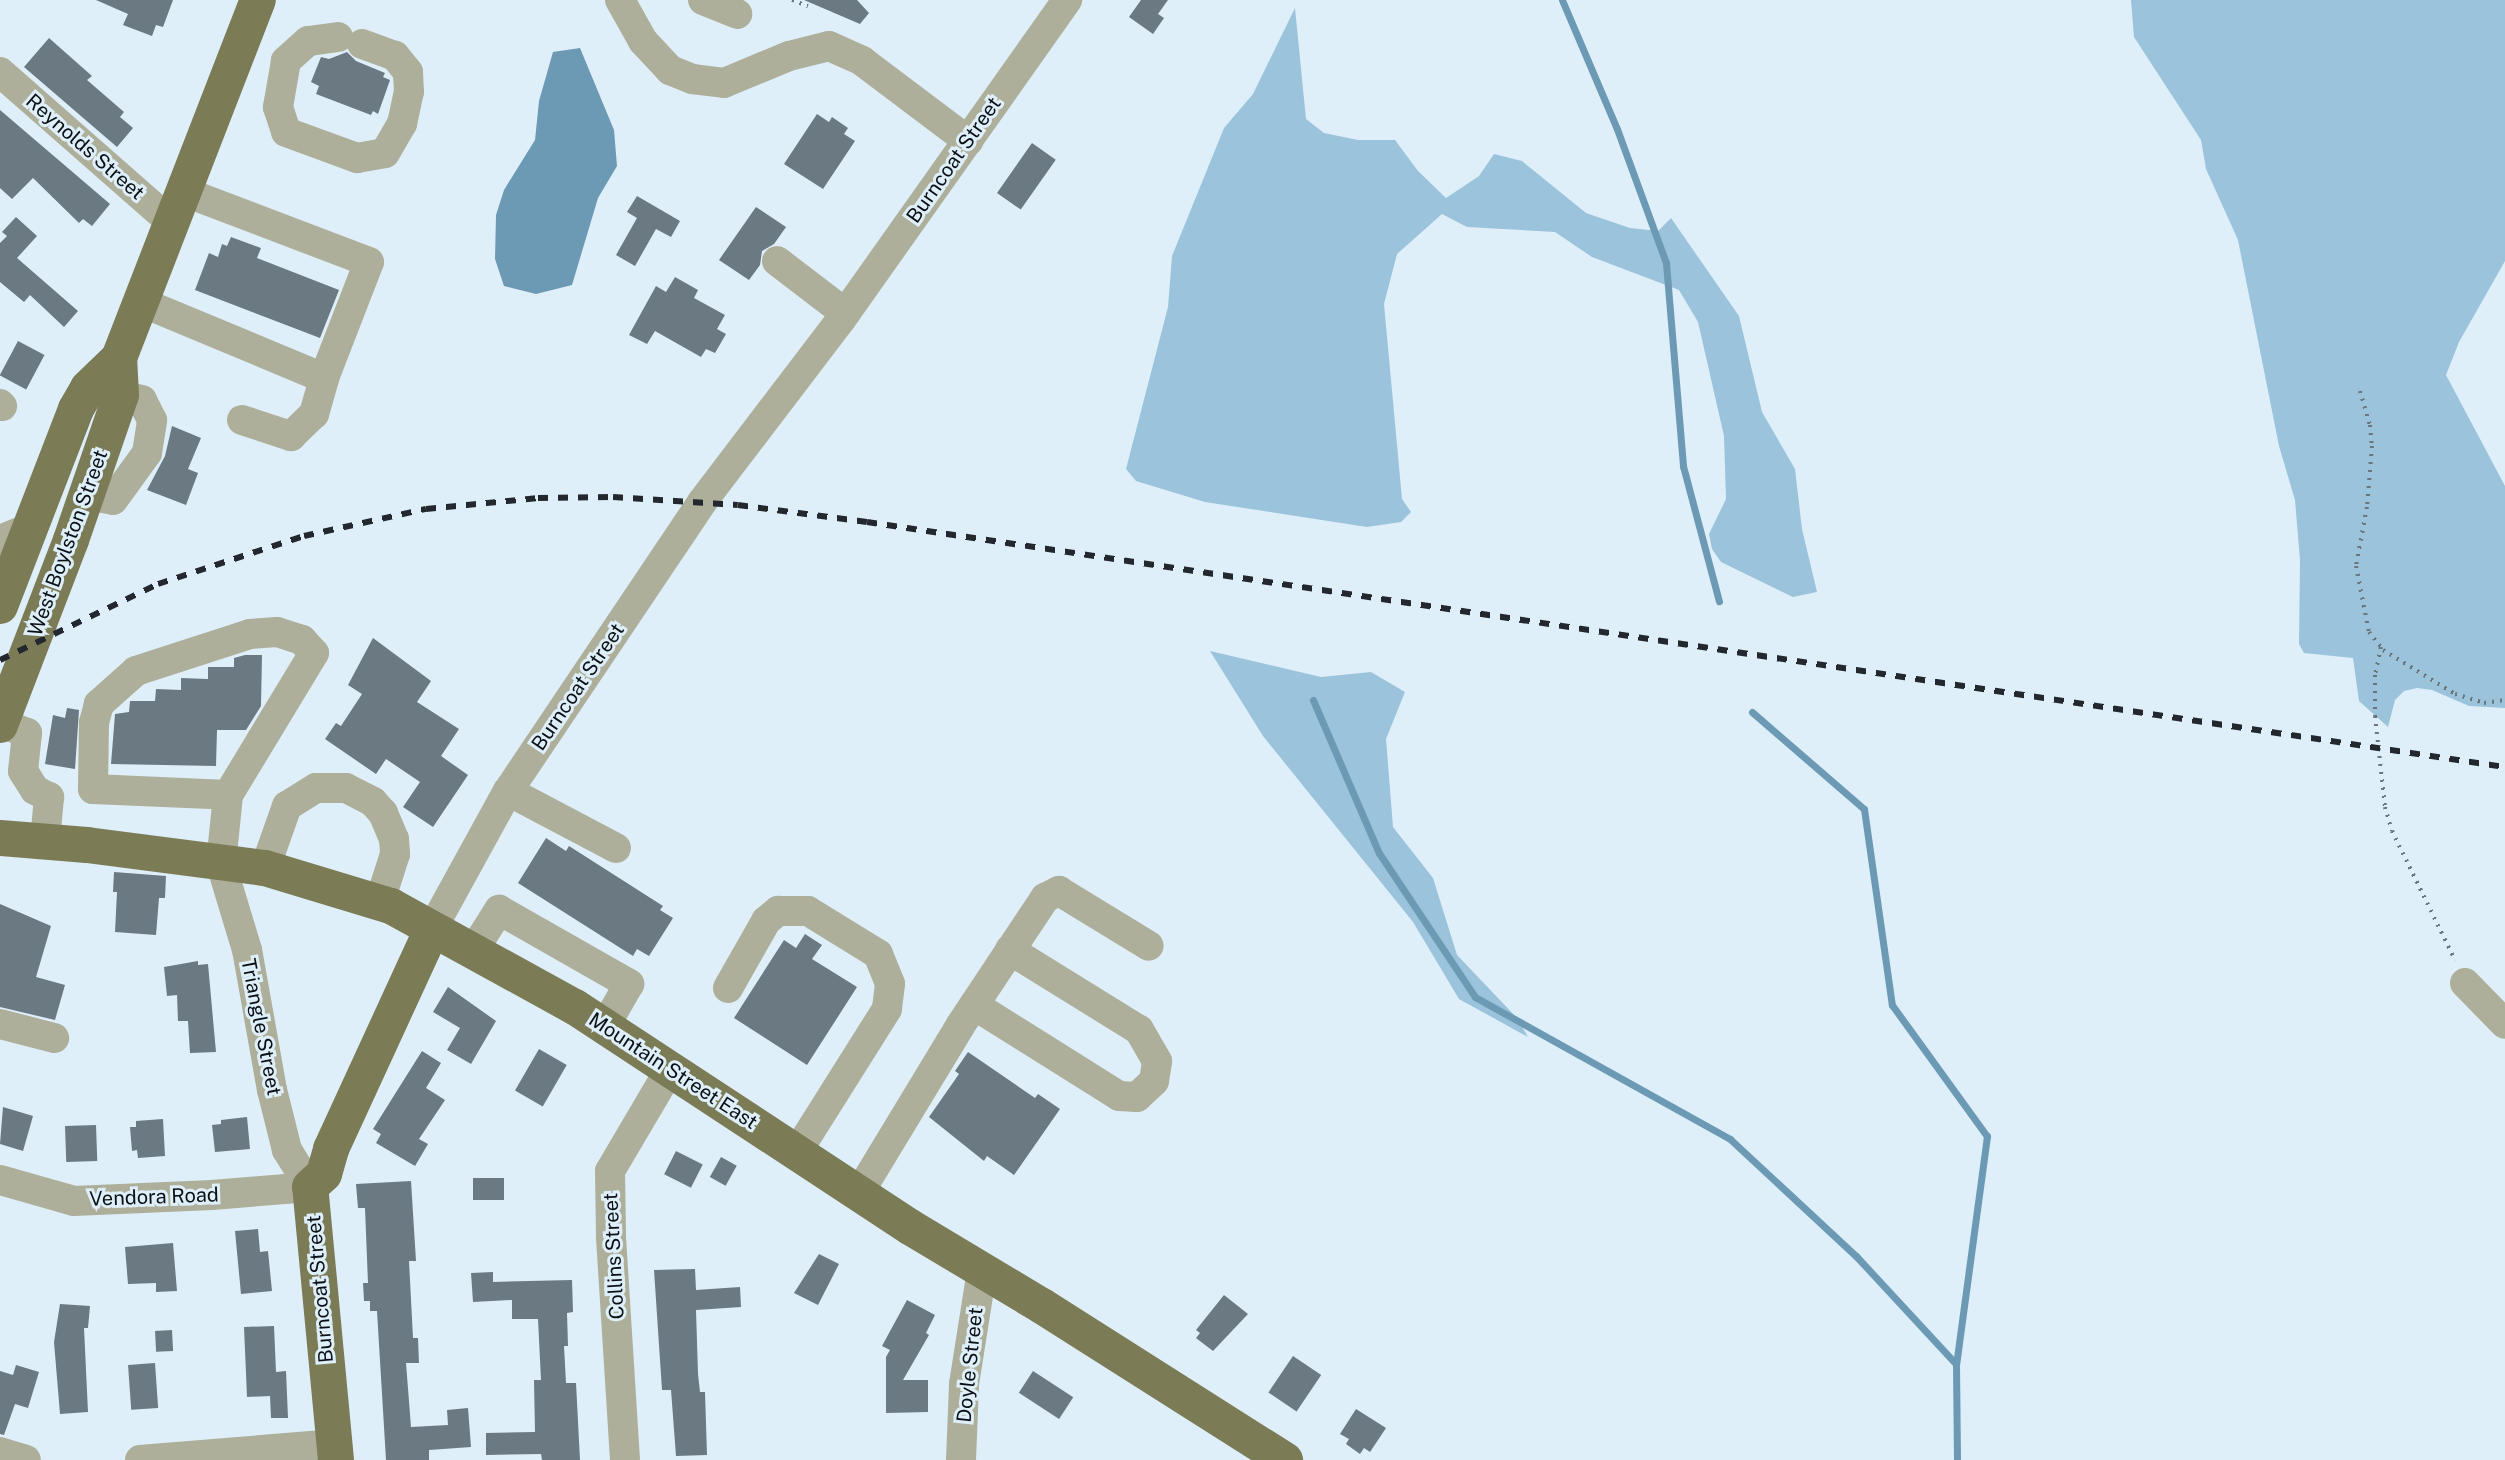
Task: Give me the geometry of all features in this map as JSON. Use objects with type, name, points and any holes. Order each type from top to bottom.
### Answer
[{"type":"main road","name":"West Boylston Street","points":[[0,606],[15,534],[88,388],[119,358],[258,0]]},
{"type":"main road","name":"West Boylston Street","points":[[2,721],[48,602],[121,395],[119,358]]},
{"type":"main road","name":"Mountain Street East","points":[[0,838],[265,868],[380,901],[605,1026],[859,1193],[1285,1460]]},
{"type":"main road","name":"Burncoat Street","points":[[336,1452],[310,1187],[324,1174],[331,1149],[432,929]]},
{"type":"street","points":[[620,0],[643,41],[670,70],[692,79],[724,83],[789,56],[829,46],[862,61],[968,141]]},
{"type":"street","points":[[703,0],[737,14]]},
{"type":"street","name":"Burncoat Street","points":[[432,929],[508,791],[702,502],[845,313],[1067,0]]},
{"type":"street","points":[[308,41],[350,41],[395,56],[408,72],[409,92],[402,124],[385,153],[357,158],[286,132],[278,107],[286,61],[308,41]]},
{"type":"street","points":[[241,45],[286,61]]},
{"type":"street","name":"Reynolds Street","points":[[0,72],[178,207]]},
{"type":"street","points":[[178,207],[369,262],[324,378],[314,414],[291,436],[242,420]]},
{"type":"street","points":[[777,261],[845,313]]},
{"type":"street","points":[[141,302],[324,378]]},
{"type":"street","points":[[221,864],[228,795],[314,653],[302,640],[277,632],[250,634],[136,671],[99,704],[94,723],[93,789],[228,795]]},
{"type":"street","points":[[2,721],[27,733],[23,771],[35,790],[49,797],[45,841]]},
{"type":"street","points":[[265,868],[287,806],[316,788],[346,788],[373,802],[383,813],[394,839],[395,854],[380,901]]},
{"type":"street","points":[[508,791],[616,848]]},
{"type":"street","name":"Triangle Street","points":[[221,864],[247,950],[272,1090],[287,1150],[310,1187]]},
{"type":"street","points":[[859,1193],[974,1005],[1045,898],[1059,891],[1149,946]]},
{"type":"street","points":[[473,951],[499,910],[629,984],[605,1026]]},
{"type":"street","points":[[728,988],[766,921],[778,911],[808,911],[878,954],[890,984],[887,1009],[797,1152]]},
{"type":"street","points":[[974,1005],[1119,1096],[1137,1097],[1154,1081],[1157,1061],[1139,1030],[1010,950]]},
{"type":"street","points":[[2465,983],[2505,1024]]},
{"type":"street","points":[[0,1024],[54,1038]]},
{"type":"street","name":"Collins Street","points":[[625,1460],[610,1171],[670,1069]]},
{"type":"street","name":"Vendora Road","points":[[0,1180],[74,1201],[310,1187]]},
{"type":"street","name":"Doyle Street","points":[[961,1460],[964,1384],[982,1270]]},
{"type":"street","points":[[0,1452],[26,1460]]},
{"type":"street","points":[[140,1460],[336,1452]]},
{"type":"path","points":[[792,0],[808,6]]},
{"type":"path","points":[[2360,391],[2370,425],[2372,446],[2367,507],[2356,566],[2369,632],[2381,647],[2455,694],[2484,703],[2505,700]]},
{"type":"path","points":[[2381,647],[2375,675],[2375,716],[2385,807],[2392,831],[2465,983]]},
{"type":"shaded area","points":[[2131,0],[2505,0],[2505,261],[2459,342],[2446,375],[2505,486],[2505,708],[2469,706],[2432,690],[2417,688],[2404,691],[2395,700],[2388,727],[2359,701],[2353,658],[2304,653],[2299,644],[2300,560],[2295,500],[2279,446],[2238,240],[2206,169],[2201,140],[2134,37]]},
{"type":"shaded area","points":[[1295,8],[1306,119],[1324,133],[1358,140],[1395,140],[1418,171],[1446,198],[1479,176],[1494,154],[1522,161],[1586,213],[1630,228],[1658,231],[1671,218],[1739,316],[1762,412],[1795,469],[1802,529],[1817,592],[1793,597],[1721,562],[1712,549],[1709,534],[1726,499],[1724,436],[1698,322],[1679,290],[1592,257],[1555,232],[1467,227],[1442,214],[1397,254],[1384,304],[1402,499],[1411,512],[1401,522],[1367,527],[1205,502],[1136,481],[1126,469],[1168,307],[1172,256],[1224,128],[1253,94]]},
{"type":"shaded area","points":[[580,48],[614,130],[617,166],[598,198],[572,285],[536,294],[504,286],[495,259],[496,215],[504,190],[535,140],[539,101],[553,52]]},
{"type":"shaded area","points":[[1210,651],[1321,677],[1371,672],[1405,692],[1386,739],[1393,827],[1433,878],[1457,955],[1518,1019],[1528,1037],[1459,999],[1413,922],[1263,736]]},
{"type":"building","points":[[96,0],[173,0],[163,27],[156,25],[152,36],[123,25],[128,14]]},
{"type":"building","points":[[804,0],[857,0],[869,13],[860,24]]},
{"type":"building","points":[[1141,0],[1168,0],[1158,14],[1164,18],[1153,34],[1129,17]]},
{"type":"building","points":[[49,38],[92,76],[87,80],[124,112],[120,117],[133,128],[117,147],[24,67]]},
{"type":"building","points":[[347,52],[356,61],[385,73],[383,77],[390,80],[378,114],[373,111],[371,115],[316,94],[319,86],[311,82],[321,57],[329,59]]},
{"type":"building","points":[[0,110],[110,204],[92,226],[83,219],[79,223],[33,178],[12,199],[0,188]]},
{"type":"building","points":[[817,114],[829,122],[832,117],[848,128],[844,134],[855,141],[823,189],[784,164]]},
{"type":"building","points":[[1032,143],[1056,160],[1021,210],[997,193]]},
{"type":"building","points":[[637,196],[680,221],[671,237],[656,229],[635,266],[616,255],[637,218],[627,212]]},
{"type":"building","points":[[756,207],[786,227],[774,244],[762,251],[760,265],[749,280],[719,260]]},
{"type":"building","points":[[16,217],[37,236],[17,258],[78,311],[64,327],[30,295],[24,302],[0,282],[0,243],[7,236],[2,232]]},
{"type":"building","points":[[231,237],[261,248],[257,258],[339,290],[320,338],[195,290],[209,253],[218,257],[222,244],[227,246]]},
{"type":"building","points":[[675,277],[698,290],[694,298],[725,315],[717,329],[726,334],[715,353],[706,349],[701,357],[655,331],[647,344],[629,335],[656,286],[666,292]]},
{"type":"building","points":[[18,341],[44,355],[26,390],[0,376]]},
{"type":"building","points":[[172,426],[201,438],[188,469],[198,473],[186,505],[147,490],[165,456]]},
{"type":"building","points":[[373,638],[431,681],[417,702],[459,729],[441,756],[468,775],[433,827],[403,807],[420,782],[386,759],[376,774],[325,739],[336,723],[341,726],[362,694],[348,685]]},
{"type":"building","points":[[262,655],[261,706],[246,730],[217,730],[216,766],[111,764],[115,714],[129,712],[130,701],[155,701],[156,689],[181,690],[181,678],[208,679],[208,667],[234,667],[234,658]]},
{"type":"building","points":[[67,708],[79,710],[75,769],[45,764],[53,715],[65,718]]},
{"type":"building","points":[[546,838],[566,851],[569,846],[663,906],[660,910],[673,918],[649,956],[637,949],[633,956],[518,883]]},
{"type":"building","points":[[114,872],[166,876],[165,898],[159,898],[156,935],[115,932],[117,892],[113,892]]},
{"type":"building","points":[[0,904],[51,926],[36,977],[65,985],[55,1020],[0,1007]]},
{"type":"building","points":[[805,934],[822,945],[812,959],[857,987],[807,1065],[734,1018],[784,940],[796,948]]},
{"type":"building","points":[[198,961],[198,965],[208,964],[216,1052],[190,1053],[188,1021],[178,1021],[177,995],[167,996],[164,967]]},
{"type":"building","points":[[448,987],[496,1021],[471,1064],[447,1050],[460,1028],[433,1012]]},
{"type":"building","points":[[539,1049],[567,1065],[543,1107],[515,1091]]},
{"type":"building","points":[[422,1051],[441,1063],[426,1088],[445,1100],[419,1139],[428,1144],[415,1166],[376,1143],[381,1134],[373,1129]]},
{"type":"building","points":[[968,1052],[1035,1098],[1038,1094],[1060,1109],[1014,1175],[987,1156],[984,1161],[929,1117],[959,1074],[955,1071]]},
{"type":"building","points":[[3,1107],[33,1116],[23,1151],[0,1144]]},
{"type":"building","points":[[247,1117],[250,1149],[215,1152],[212,1125],[221,1124],[221,1120]]},
{"type":"building","points":[[163,1119],[165,1156],[138,1158],[137,1150],[132,1151],[130,1127],[136,1127],[136,1121]]},
{"type":"building","points":[[96,1125],[97,1161],[66,1162],[65,1126]]},
{"type":"building","points":[[676,1151],[703,1165],[691,1188],[664,1174]]},
{"type":"building","points":[[721,1157],[737,1166],[726,1186],[710,1177]]},
{"type":"building","points":[[473,1178],[504,1178],[504,1200],[473,1200]]},
{"type":"building","points":[[411,1181],[416,1261],[409,1261],[413,1338],[418,1338],[419,1363],[406,1363],[411,1427],[448,1425],[447,1410],[468,1408],[471,1447],[429,1450],[429,1460],[386,1460],[377,1311],[370,1311],[370,1301],[364,1301],[363,1283],[368,1283],[365,1208],[358,1208],[356,1184]]},
{"type":"building","points":[[258,1229],[260,1252],[268,1251],[272,1291],[241,1294],[235,1231]]},
{"type":"building","points":[[173,1243],[177,1291],[156,1292],[156,1283],[128,1284],[125,1247]]},
{"type":"building","points":[[819,1254],[839,1264],[818,1305],[794,1293]]},
{"type":"building","points":[[695,1269],[696,1290],[740,1287],[741,1307],[696,1310],[698,1374],[700,1392],[705,1392],[707,1455],[676,1456],[671,1390],[662,1390],[654,1270]]},
{"type":"building","points":[[493,1272],[493,1282],[572,1280],[573,1312],[567,1313],[568,1346],[564,1346],[566,1383],[576,1383],[580,1460],[542,1460],[541,1454],[486,1455],[486,1433],[535,1432],[534,1380],[541,1380],[538,1319],[512,1319],[512,1300],[473,1302],[471,1273]]},
{"type":"building","points":[[1224,1295],[1248,1314],[1213,1351],[1196,1338],[1200,1333],[1196,1330]]},
{"type":"building","points":[[907,1300],[935,1315],[926,1333],[929,1335],[903,1380],[928,1380],[928,1412],[886,1413],[886,1357],[890,1350],[882,1346]]},
{"type":"building","points":[[60,1304],[90,1306],[88,1328],[84,1328],[88,1412],[60,1414],[54,1342]]},
{"type":"building","points":[[274,1326],[276,1372],[286,1371],[288,1418],[271,1418],[270,1396],[247,1397],[244,1327]]},
{"type":"building","points":[[172,1330],[173,1351],[156,1352],[155,1331]]},
{"type":"building","points":[[1293,1356],[1321,1375],[1297,1411],[1268,1392]]},
{"type":"building","points":[[155,1363],[158,1408],[131,1410],[128,1365]]},
{"type":"building","points":[[16,1365],[39,1372],[28,1408],[15,1404],[4,1435],[0,1434],[0,1371],[13,1375]]},
{"type":"building","points":[[1033,1371],[1073,1397],[1059,1419],[1019,1393]]},
{"type":"building","points":[[1356,1409],[1386,1428],[1370,1452],[1364,1448],[1360,1454],[1346,1444],[1349,1439],[1340,1434]]},
{"type":"waterway","points":[[1562,0],[1617,129],[1666,263],[1683,466],[1719,601]]},
{"type":"waterway","points":[[1313,700],[1379,853],[1475,997],[1730,1139],[1856,1256],[1956,1364]]},
{"type":"waterway","points":[[1752,712],[1864,809],[1892,1005],[1987,1136],[1956,1364],[1957,1460]]},
{"type":"railway","points":[[0,660],[158,584],[304,536],[426,509],[538,498],[613,497],[738,505],[867,522],[2505,767]]}]
